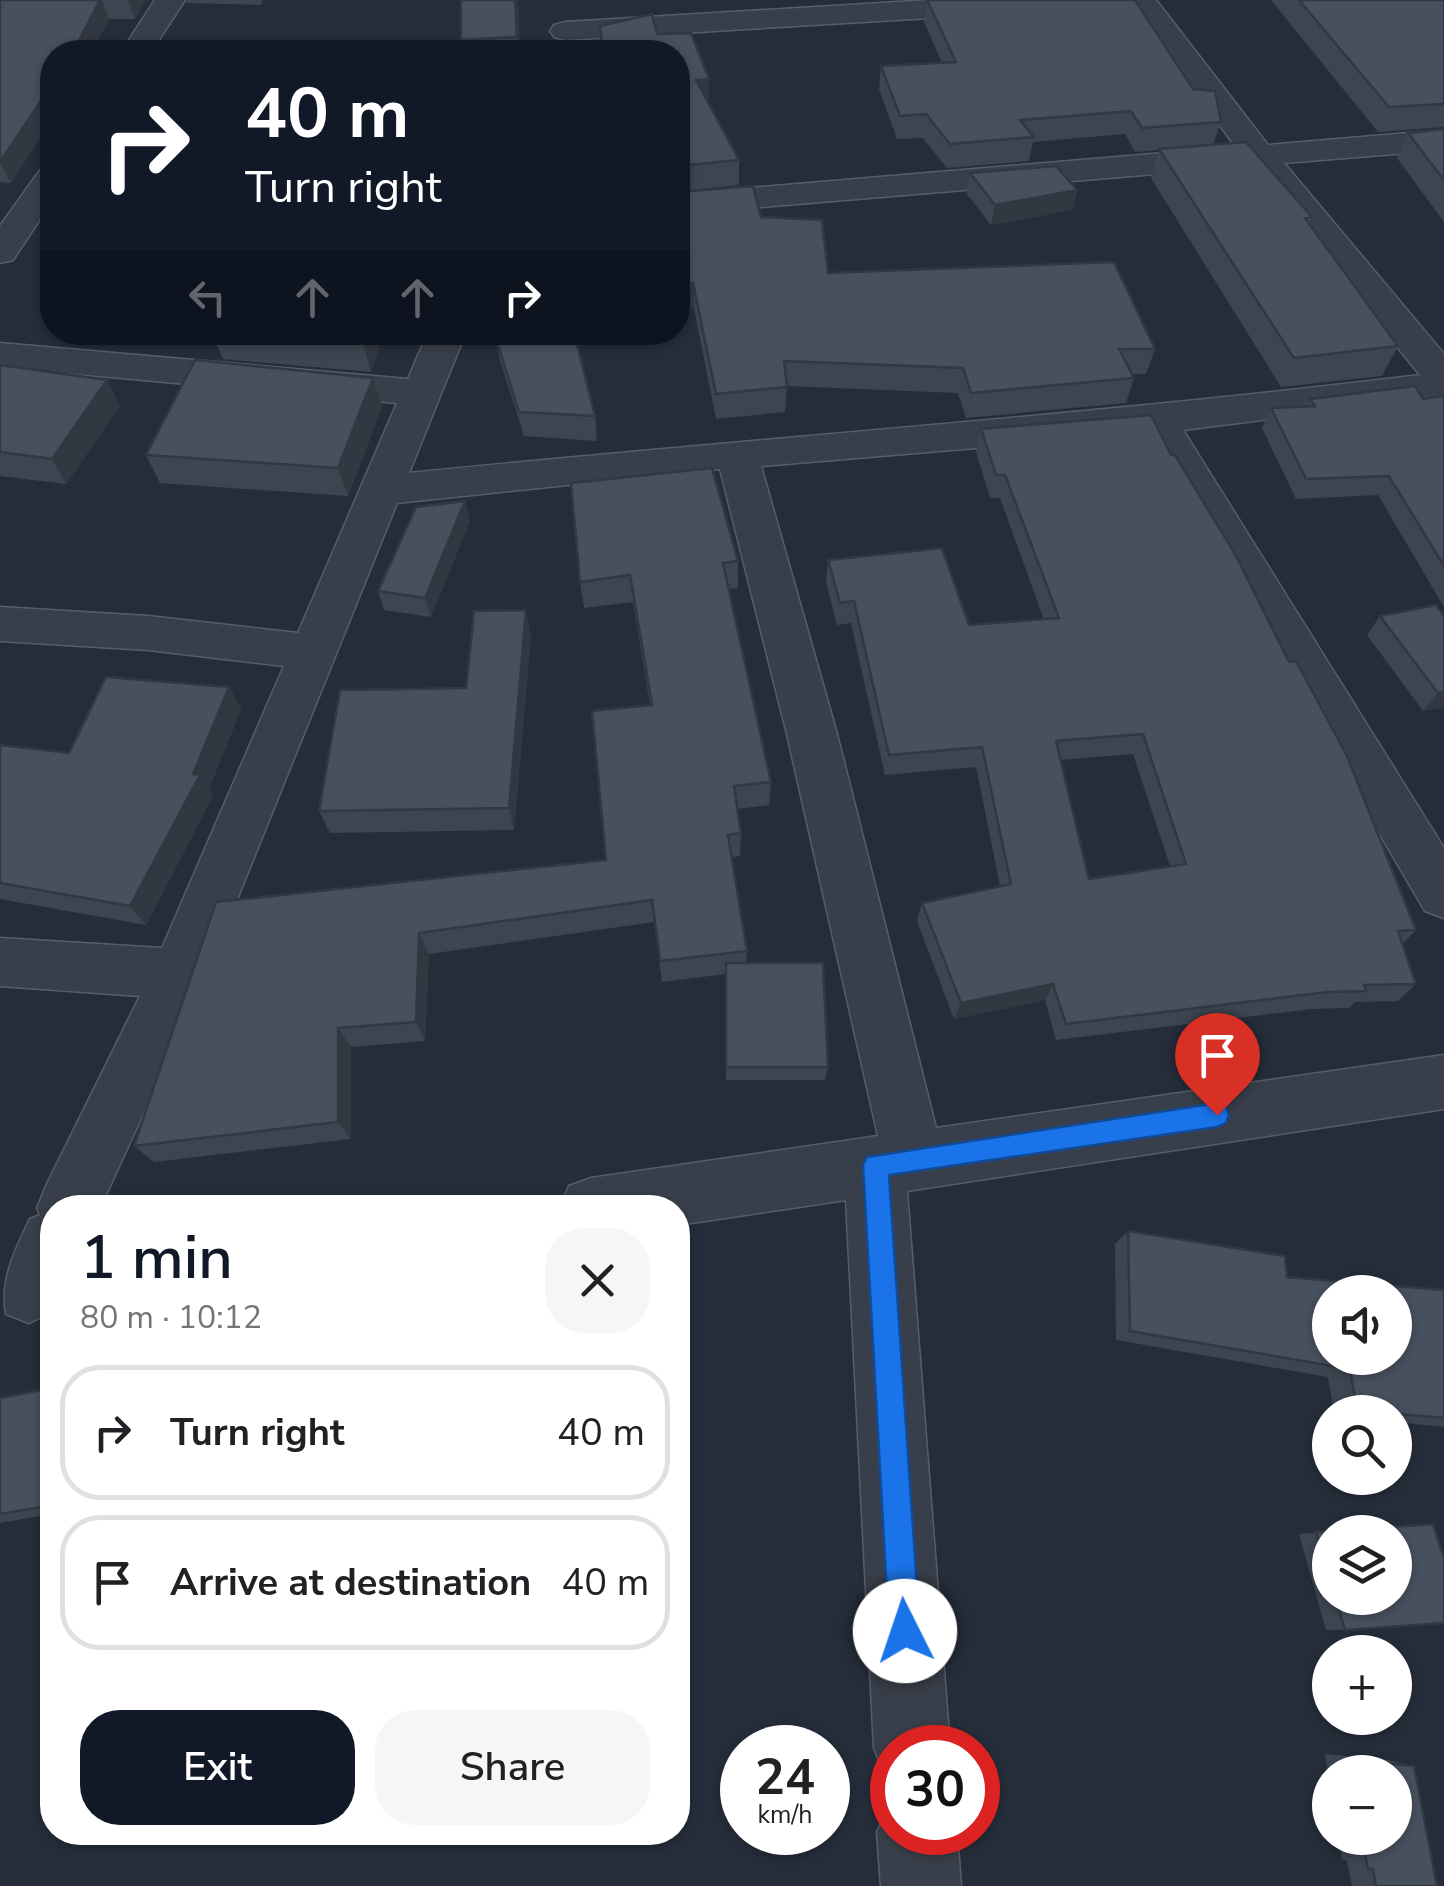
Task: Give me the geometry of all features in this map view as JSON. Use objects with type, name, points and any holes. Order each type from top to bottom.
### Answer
[{"type":"street","points":[[144,40],[170,0]]},
{"type":"street","points":[[561,40],[568,0]]},
{"type":"street","points":[[586,40],[1078,0]]},
{"type":"street","points":[[1141,0],[1258,153],[1444,382]]},
{"type":"street","points":[[690,203],[1444,140]]},
{"type":"street","points":[[0,252],[40,194]]},
{"type":"street","points":[[74,1195],[179,974],[442,345]]},
{"type":"street","points":[[0,355],[422,393]]},
{"type":"street","points":[[383,490],[737,454],[1157,420],[1444,382]]},
{"type":"street","points":[[1157,420],[1444,896]]},
{"type":"street","points":[[737,454],[812,734],[895,1162],[911,1725]]},
{"type":"street","points":[[0,624],[148,632],[312,652]]},
{"type":"street","points":[[0,962],[179,974]]},
{"type":"street","points":[[677,1195],[1444,1082]]},
{"type":"street","points":[[919,1855],[921,1886]]},
{"type":"building","points":[[0,0],[100,0],[79,40],[40,40],[40,102],[0,162]]},
{"type":"building","points":[[461,0],[515,0],[517,37],[461,40]]},
{"type":"building","points":[[927,0],[1135,0],[1193,89],[1215,91],[1221,122],[1142,128],[1131,111],[1020,120],[1034,137],[950,144],[926,114],[900,116],[881,66],[956,62]]},
{"type":"building","points":[[1299,0],[1444,0],[1444,104],[1389,107]]},
{"type":"building","points":[[652,14],[657,34],[691,33],[709,79],[696,80],[739,160],[690,165],[690,40],[602,40],[600,26]]},
{"type":"building","points":[[1444,129],[1444,180],[1408,133]]},
{"type":"building","points":[[1246,142],[1312,217],[1305,218],[1398,346],[1294,358],[1159,149]]},
{"type":"building","points":[[1056,166],[1077,190],[995,205],[970,173]]},
{"type":"building","points":[[753,186],[761,217],[822,220],[828,273],[1114,262],[1155,349],[1119,349],[1134,378],[971,393],[963,368],[784,361],[787,387],[716,394],[693,283],[690,283],[690,191]]},
{"type":"building","points":[[498,345],[577,345],[595,416],[519,412]]},
{"type":"building","points":[[195,360],[373,378],[338,468],[146,455]]},
{"type":"building","points":[[0,365],[107,380],[52,459],[0,452]]},
{"type":"building","points":[[1415,386],[1423,399],[1444,396],[1444,566],[1389,476],[1306,479],[1271,408],[1315,406],[1310,399]]},
{"type":"building","points":[[1151,415],[1171,455],[1175,455],[1235,554],[1289,662],[1296,661],[1347,756],[1416,930],[1398,931],[1416,984],[1364,985],[1366,991],[1328,992],[1066,1024],[1053,984],[961,1003],[922,903],[1011,884],[982,747],[889,755],[854,601],[840,603],[828,560],[942,548],[969,625],[1059,618],[1005,475],[996,475],[981,429]],"holes":[[[1143,734],[1186,864],[1089,879],[1056,741]]]},
{"type":"building","points":[[712,468],[738,561],[723,563],[771,782],[734,786],[741,833],[728,835],[747,951],[660,961],[652,900],[419,933],[416,1022],[338,1028],[338,1122],[134,1146],[216,902],[606,860],[592,711],[652,705],[630,575],[580,582],[571,483]]},
{"type":"building","points":[[465,501],[425,598],[378,591],[416,507]]},
{"type":"building","points":[[1436,605],[1444,616],[1444,692],[1438,693],[1380,616]]},
{"type":"building","points":[[526,610],[509,808],[319,811],[340,690],[466,688],[474,611]]},
{"type":"building","points":[[106,677],[229,687],[193,774],[200,775],[130,906],[0,883],[0,745],[69,753]]},
{"type":"building","points":[[726,963],[823,963],[828,1067],[726,1067]]},
{"type":"building","points":[[1128,1231],[1285,1256],[1287,1277],[1312,1279],[1312,1362],[1130,1331]]},
{"type":"building","points":[[1412,1287],[1444,1290],[1444,1418],[1412,1415],[1412,1395],[1354,1395],[1351,1375],[1412,1375]]},
{"type":"building","points":[[40,1390],[40,1507],[0,1514],[0,1398]]},
{"type":"building","points":[[1433,1524],[1444,1558],[1444,1623],[1345,1630],[1340,1615],[1412,1615],[1412,1525]]},
{"type":"building","points":[[1414,1766],[1437,1886],[1376,1886],[1373,1869],[1368,1869],[1365,1855],[1412,1855]]},
{"type":"route","points":[[905,1631],[876,1165],[1217,1115]]}]
